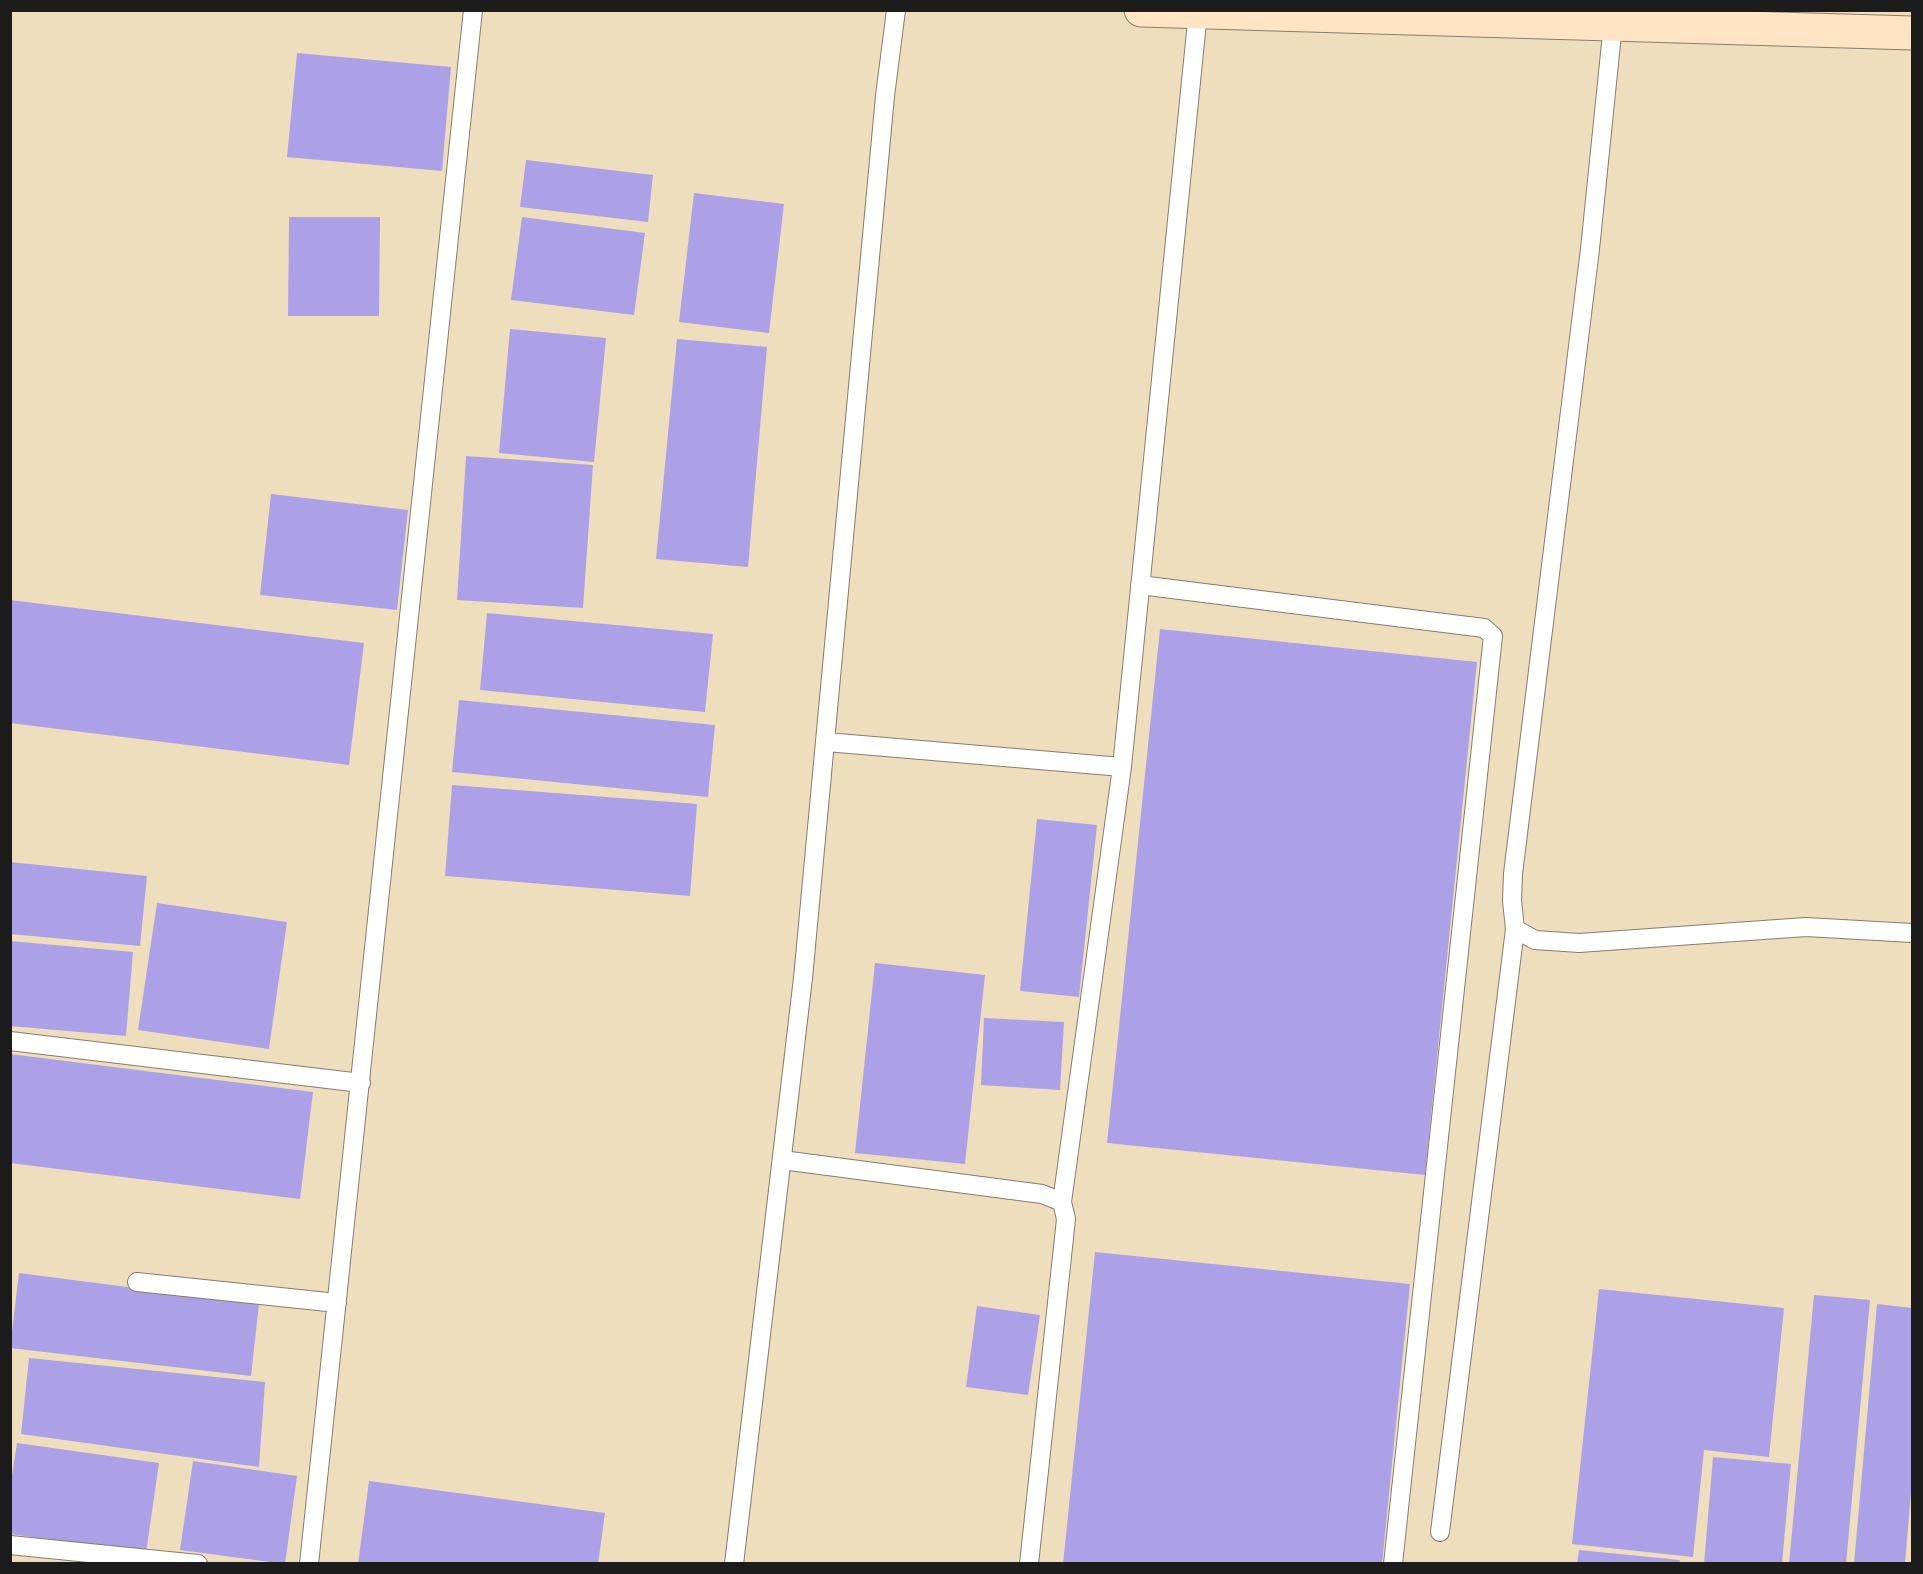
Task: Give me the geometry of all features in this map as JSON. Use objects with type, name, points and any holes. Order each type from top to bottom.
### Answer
[{"type":"main road","points":[[1141,10],[1912,33]]},
{"type":"lane","points":[[309,1563],[473,10]]},
{"type":"lane","points":[[734,1563],[782,1160],[826,742],[885,96],[896,10]]},
{"type":"lane","points":[[1029,1563],[1066,1219],[1062,1202],[1122,767],[1198,12]]},
{"type":"lane","points":[[1440,1533],[1515,928],[1512,901],[1513,874],[1590,249],[1613,24]]},
{"type":"lane","points":[[1140,585],[1484,628],[1493,636],[1393,1563]]},
{"type":"lane","points":[[826,742],[1122,767]]},
{"type":"lane","points":[[1515,928],[1535,940],[1579,943],[1806,927],[1912,933]]},
{"type":"lane","points":[[10,1041],[360,1083]]},
{"type":"lane","points":[[782,1160],[1042,1194],[1062,1202]]},
{"type":"lane","points":[[137,1282],[337,1303]]},
{"type":"lane","points":[[10,1545],[198,1563]]},
{"type":"building","points":[[297,53],[451,67],[442,171],[287,157]]},
{"type":"building","points":[[526,160],[653,175],[648,222],[520,207]]},
{"type":"building","points":[[694,193],[784,204],[769,333],[679,322]]},
{"type":"building","points":[[289,217],[380,217],[379,316],[288,316]]},
{"type":"building","points":[[522,217],[645,233],[634,315],[511,300]]},
{"type":"building","points":[[510,329],[606,338],[594,462],[499,453]]},
{"type":"building","points":[[677,339],[767,347],[748,567],[656,559]]},
{"type":"building","points":[[466,456],[593,465],[583,608],[457,600]]},
{"type":"building","points":[[271,494],[408,510],[397,610],[260,595]]},
{"type":"building","points":[[10,600],[364,643],[349,765],[10,723]]},
{"type":"building","points":[[487,613],[713,634],[705,712],[480,690]]},
{"type":"building","points":[[1160,629],[1477,662],[1425,1175],[1107,1143]]},
{"type":"building","points":[[459,700],[715,725],[708,797],[452,772]]},
{"type":"building","points":[[452,785],[697,804],[690,896],[445,876]]},
{"type":"building","points":[[1037,819],[1097,825],[1079,997],[1020,991]]},
{"type":"building","points":[[10,862],[147,876],[140,946],[10,934]]},
{"type":"building","points":[[157,903],[287,922],[269,1049],[138,1030]]},
{"type":"building","points":[[10,941],[133,952],[126,1036],[10,1026]]},
{"type":"building","points":[[875,963],[985,975],[965,1164],[855,1153]]},
{"type":"building","points":[[984,1018],[1064,1022],[1060,1090],[981,1085]]},
{"type":"building","points":[[10,1054],[313,1092],[300,1199],[10,1163]]},
{"type":"building","points":[[1095,1252],[1410,1284],[1382,1564],[1063,1564]]},
{"type":"building","points":[[19,1273],[259,1304],[251,1376],[10,1348]]},
{"type":"building","points":[[1599,1289],[1784,1308],[1769,1457],[1704,1450],[1693,1557],[1572,1544]]},
{"type":"building","points":[[1814,1295],[1870,1300],[1846,1564],[1789,1564]]},
{"type":"building","points":[[1877,1304],[1912,1308],[1912,1480],[1905,1564],[1854,1564]]},
{"type":"building","points":[[977,1306],[1040,1315],[1028,1395],[966,1387]]},
{"type":"building","points":[[29,1358],[265,1382],[259,1467],[21,1434]]},
{"type":"building","points":[[17,1443],[159,1463],[146,1553],[10,1534],[10,1488]]},
{"type":"building","points":[[1713,1457],[1791,1464],[1782,1564],[1704,1564]]},
{"type":"building","points":[[193,1461],[297,1476],[285,1564],[180,1550]]},
{"type":"building","points":[[369,1481],[605,1513],[598,1564],[358,1564]]},
{"type":"building","points":[[1579,1550],[1680,1560],[1679,1564],[1577,1564]]}]
